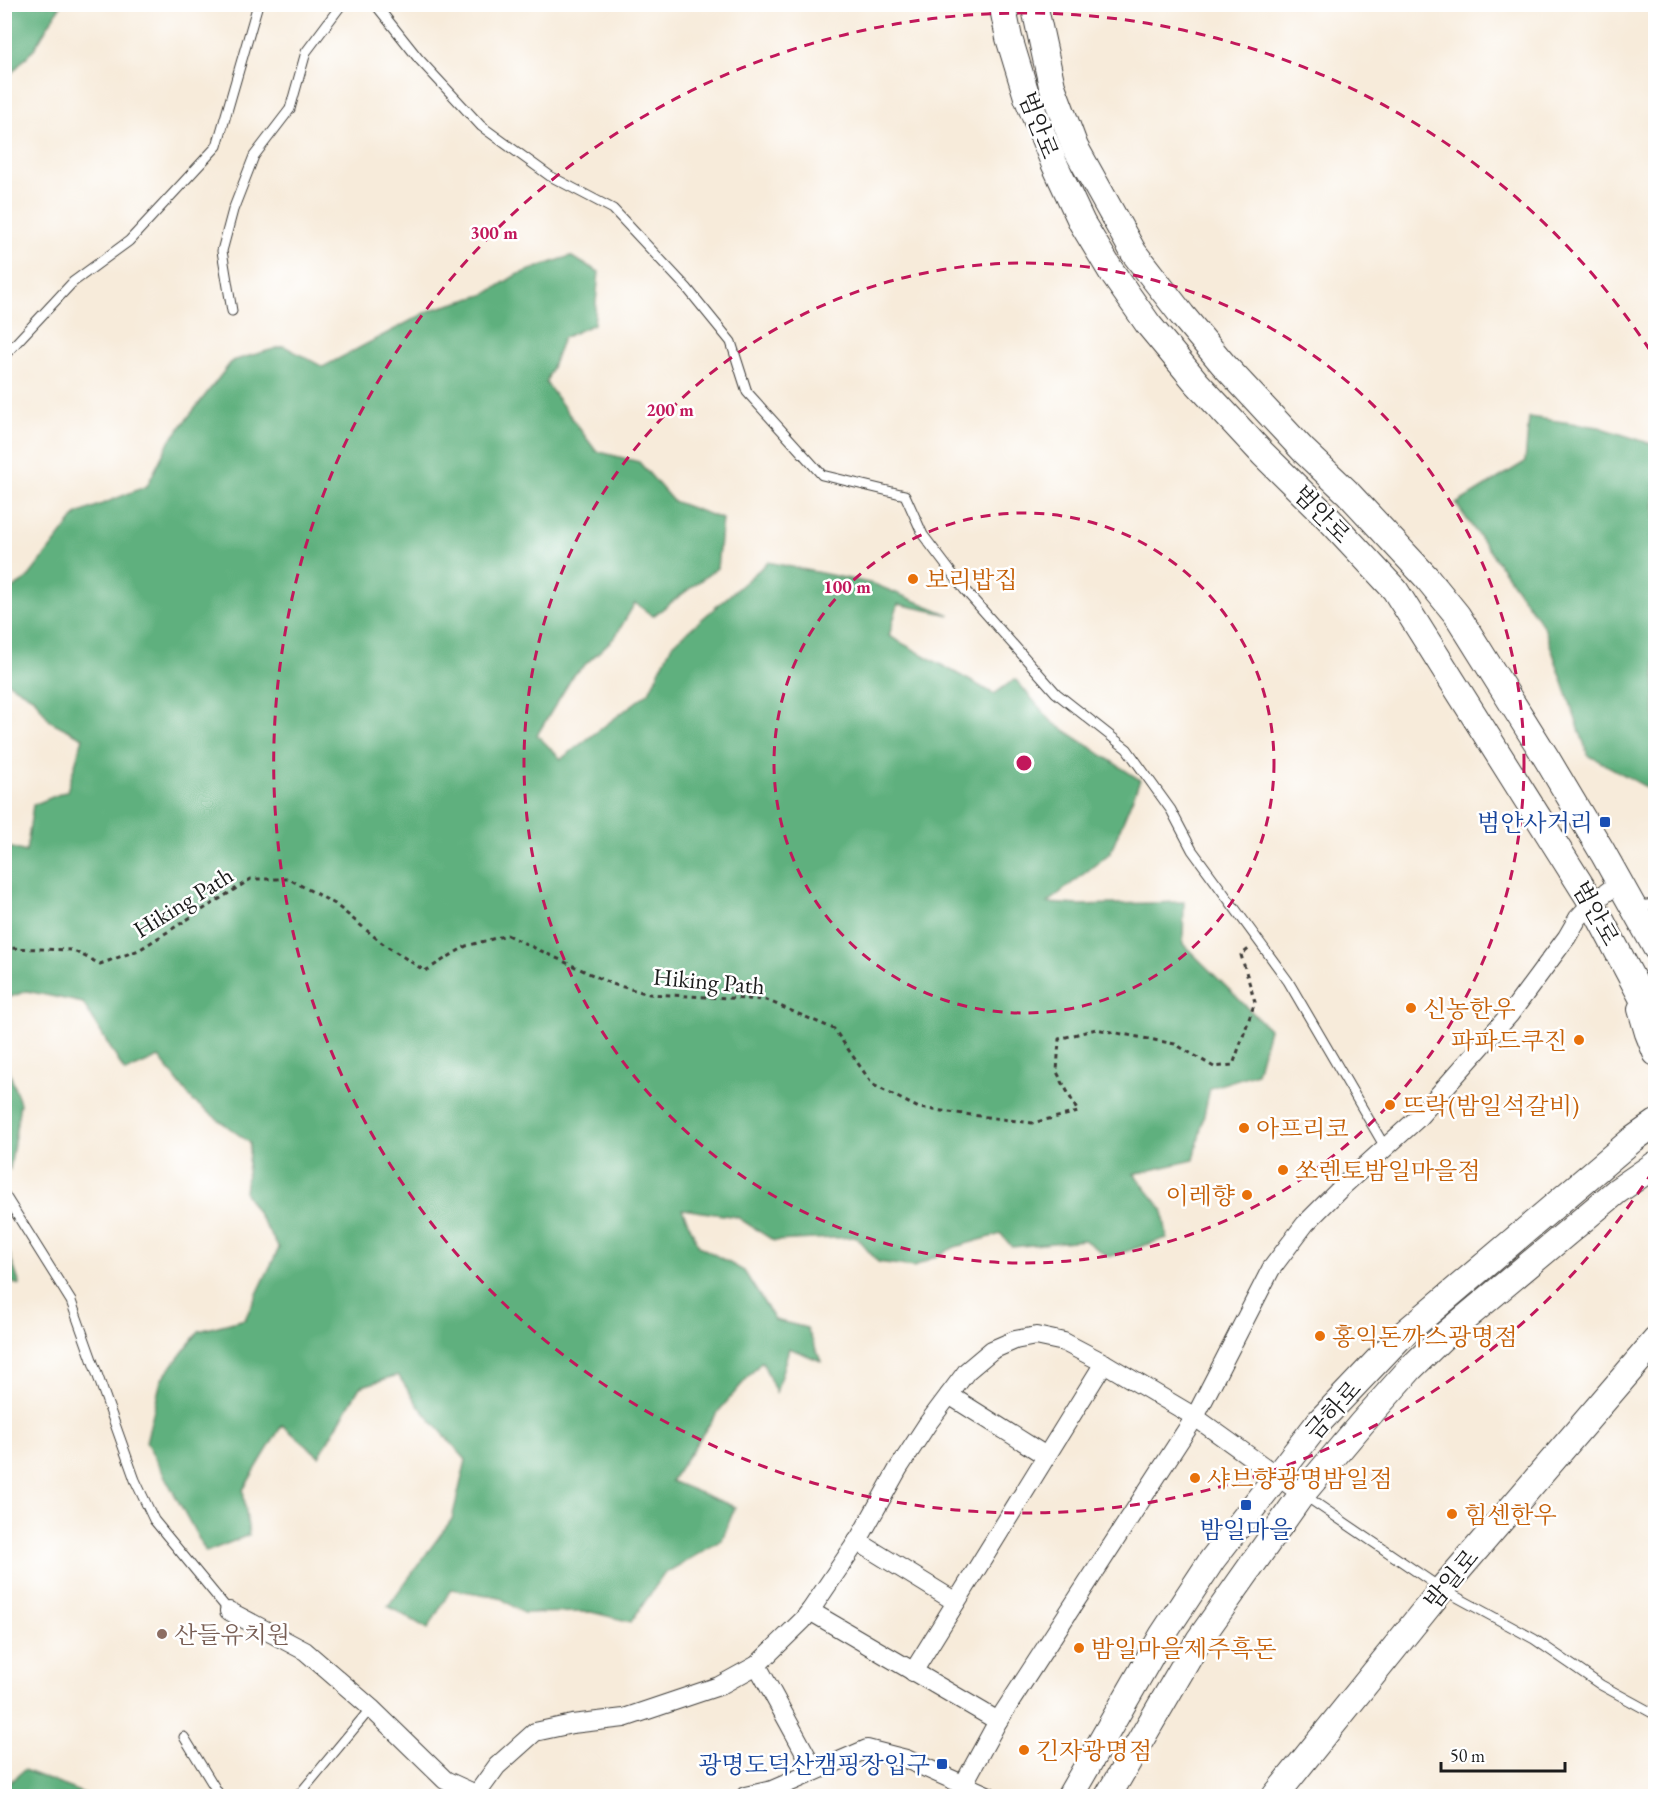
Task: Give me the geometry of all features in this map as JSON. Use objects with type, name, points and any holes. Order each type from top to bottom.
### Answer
[{"type":"main road","name":"범안로","points":[[1002,4],[1009,38],[1027,97],[1046,144],[1082,223],[1111,271],[1148,324],[1197,383],[1395,590],[1592,903],[1656,1024]]},
{"type":"main road","name":"범안로","points":[[1034,4],[1052,86],[1075,147],[1134,253],[1230,372],[1304,451],[1347,492],[1427,578],[1457,615],[1547,759],[1619,883],[1644,906],[1656,948]]},
{"type":"main road","points":[[1636,988],[1656,1053]]},
{"type":"main road","points":[[1632,1140],[1656,1102]]},
{"type":"main road","name":"금하로","points":[[1070,1797],[1162,1636],[1212,1560],[1319,1422],[1400,1337],[1632,1140],[1656,1123]]},
{"type":"main road","name":"금하로","points":[[1108,1797],[1199,1640],[1302,1494],[1403,1377],[1446,1334],[1617,1191],[1656,1164]]},
{"type":"main road","points":[[1617,1191],[1656,1183]]},
{"type":"main road","name":"밤일로","points":[[1275,1797],[1442,1589],[1656,1340]]},
{"type":"street","points":[[963,1785],[998,1721],[1195,1417],[1271,1269],[1305,1224],[1384,1147],[1417,1119],[1510,1014],[1567,937],[1578,918],[1592,903],[1619,883]]},
{"type":"street","points":[[230,1611],[305,1651],[371,1708],[445,1780],[478,1796],[496,1766],[535,1732],[572,1724],[624,1719],[719,1686],[757,1665],[810,1611],[857,1541],[898,1469],[967,1371],[992,1350],[1015,1340],[1036,1336],[1064,1342],[1104,1363],[1195,1417],[1302,1494]]},
{"type":"street","points":[[913,1672],[1104,1363]]},
{"type":"street","points":[[949,1395],[1046,1456]]},
{"type":"street","points":[[857,1541],[956,1602]]},
{"type":"street","points":[[810,1611],[998,1721]]},
{"type":"street","points":[[757,1665],[815,1772]]},
{"type":"street","points":[[745,1797],[772,1790],[867,1749],[906,1759],[988,1797]]},
{"type":"lane","points":[[4,356],[73,282],[129,241],[217,146],[258,4]]},
{"type":"lane","points":[[232,311],[222,251],[233,210],[254,156],[290,109],[306,52],[342,4]]},
{"type":"lane","points":[[375,4],[418,58],[481,126],[550,176],[613,209],[687,288],[731,342],[747,392],[822,475],[905,495],[923,535],[964,589],[1056,693],[1127,749],[1171,810],[1192,850],[1287,981],[1384,1147]]},
{"type":"lane","points":[[4,1194],[71,1301],[135,1480],[154,1520],[230,1611]]},
{"type":"lane","points":[[1302,1494],[1442,1589],[1534,1639],[1601,1685],[1656,1715]]},
{"type":"lane","points":[[298,1797],[371,1708]]},
{"type":"lane","points":[[184,1737],[220,1797]]},
{"type":"path","name":"Hiking Path","points":[[4,950],[8,948],[72,950],[100,964],[139,950],[251,879],[289,879],[335,904],[382,943],[425,971],[466,946],[507,935],[612,984],[649,994],[766,1000],[834,1029],[873,1085],[919,1108],[1032,1123],[1078,1112],[1057,1072],[1059,1039],[1096,1029],[1175,1044],[1214,1067],[1233,1065],[1256,1002],[1241,955],[1258,941]]},
{"type":"green space","points":[[5,4],[61,5],[34,49],[5,80]]},
{"type":"green space","points":[[570,256],[599,272],[594,324],[563,338],[546,383],[596,451],[639,462],[673,501],[722,519],[717,568],[653,616],[635,603],[615,637],[573,676],[537,735],[561,759],[649,692],[672,645],[768,562],[874,584],[950,615],[898,604],[889,636],[994,694],[1015,679],[1052,722],[1140,780],[1110,853],[1047,903],[1079,905],[1184,902],[1183,944],[1269,1029],[1257,1073],[1210,1088],[1194,1160],[1134,1174],[1163,1210],[1167,1238],[1109,1257],[1084,1240],[1012,1247],[1001,1234],[955,1247],[914,1267],[878,1262],[856,1237],[774,1241],[737,1217],[682,1209],[699,1246],[744,1271],[775,1320],[807,1328],[821,1361],[789,1348],[776,1393],[762,1361],[717,1413],[671,1481],[735,1507],[722,1540],[664,1574],[631,1622],[591,1612],[523,1613],[499,1597],[451,1589],[428,1629],[388,1606],[452,1519],[466,1460],[418,1405],[398,1375],[360,1387],[319,1456],[282,1425],[243,1490],[249,1535],[206,1552],[146,1442],[161,1380],[199,1331],[245,1319],[279,1248],[245,1193],[250,1143],[193,1101],[159,1057],[125,1072],[83,1003],[27,991],[5,999],[5,846],[26,852],[33,805],[67,791],[83,738],[50,721],[34,698],[5,681],[5,593],[26,580],[77,514],[147,486],[169,442],[232,361],[284,346],[323,367],[431,310],[486,294],[516,275]]},
{"type":"green space","points":[[1529,417],[1599,427],[1655,445],[1655,792],[1588,755],[1544,627],[1456,504],[1525,462]]},
{"type":"green space","points":[[5,1048],[6,1062],[20,1103],[10,1169],[4,1161]]},
{"type":"green space","points":[[5,1241],[20,1285],[5,1281]]},
{"type":"green space","points":[[24,1770],[90,1796],[5,1796],[5,1786]]},
{"type":"place","name":"보리밥집","points":[[913,579]]},
{"type":"place","name":"범안사거리","points":[[1605,822]]},
{"type":"place","name":"신농한우","points":[[1411,1008]]},
{"type":"place","name":"파파드쿠진","points":[[1579,1040]]},
{"type":"place","name":"뜨락(밤일석갈비)","points":[[1390,1105]]},
{"type":"place","name":"아프리코","points":[[1244,1128]]},
{"type":"place","name":"쏘렌토밤일마을점","points":[[1283,1170]]},
{"type":"place","name":"이레향","points":[[1247,1195]]},
{"type":"place","name":"홍익돈까스광명점","points":[[1320,1336]]},
{"type":"place","name":"샤브향광명밤일점","points":[[1195,1478]]},
{"type":"place","name":"밤일마을","points":[[1246,1505]]},
{"type":"place","name":"힘센한우","points":[[1452,1514]]},
{"type":"place","name":"산들유치원","points":[[162,1634]]},
{"type":"place","name":"밤일마을제주흑돈","points":[[1079,1648]]},
{"type":"place","name":"긴자광명점","points":[[1024,1750]]},
{"type":"place","name":"광명도덕산캠핑장입구","points":[[942,1764]]}]
